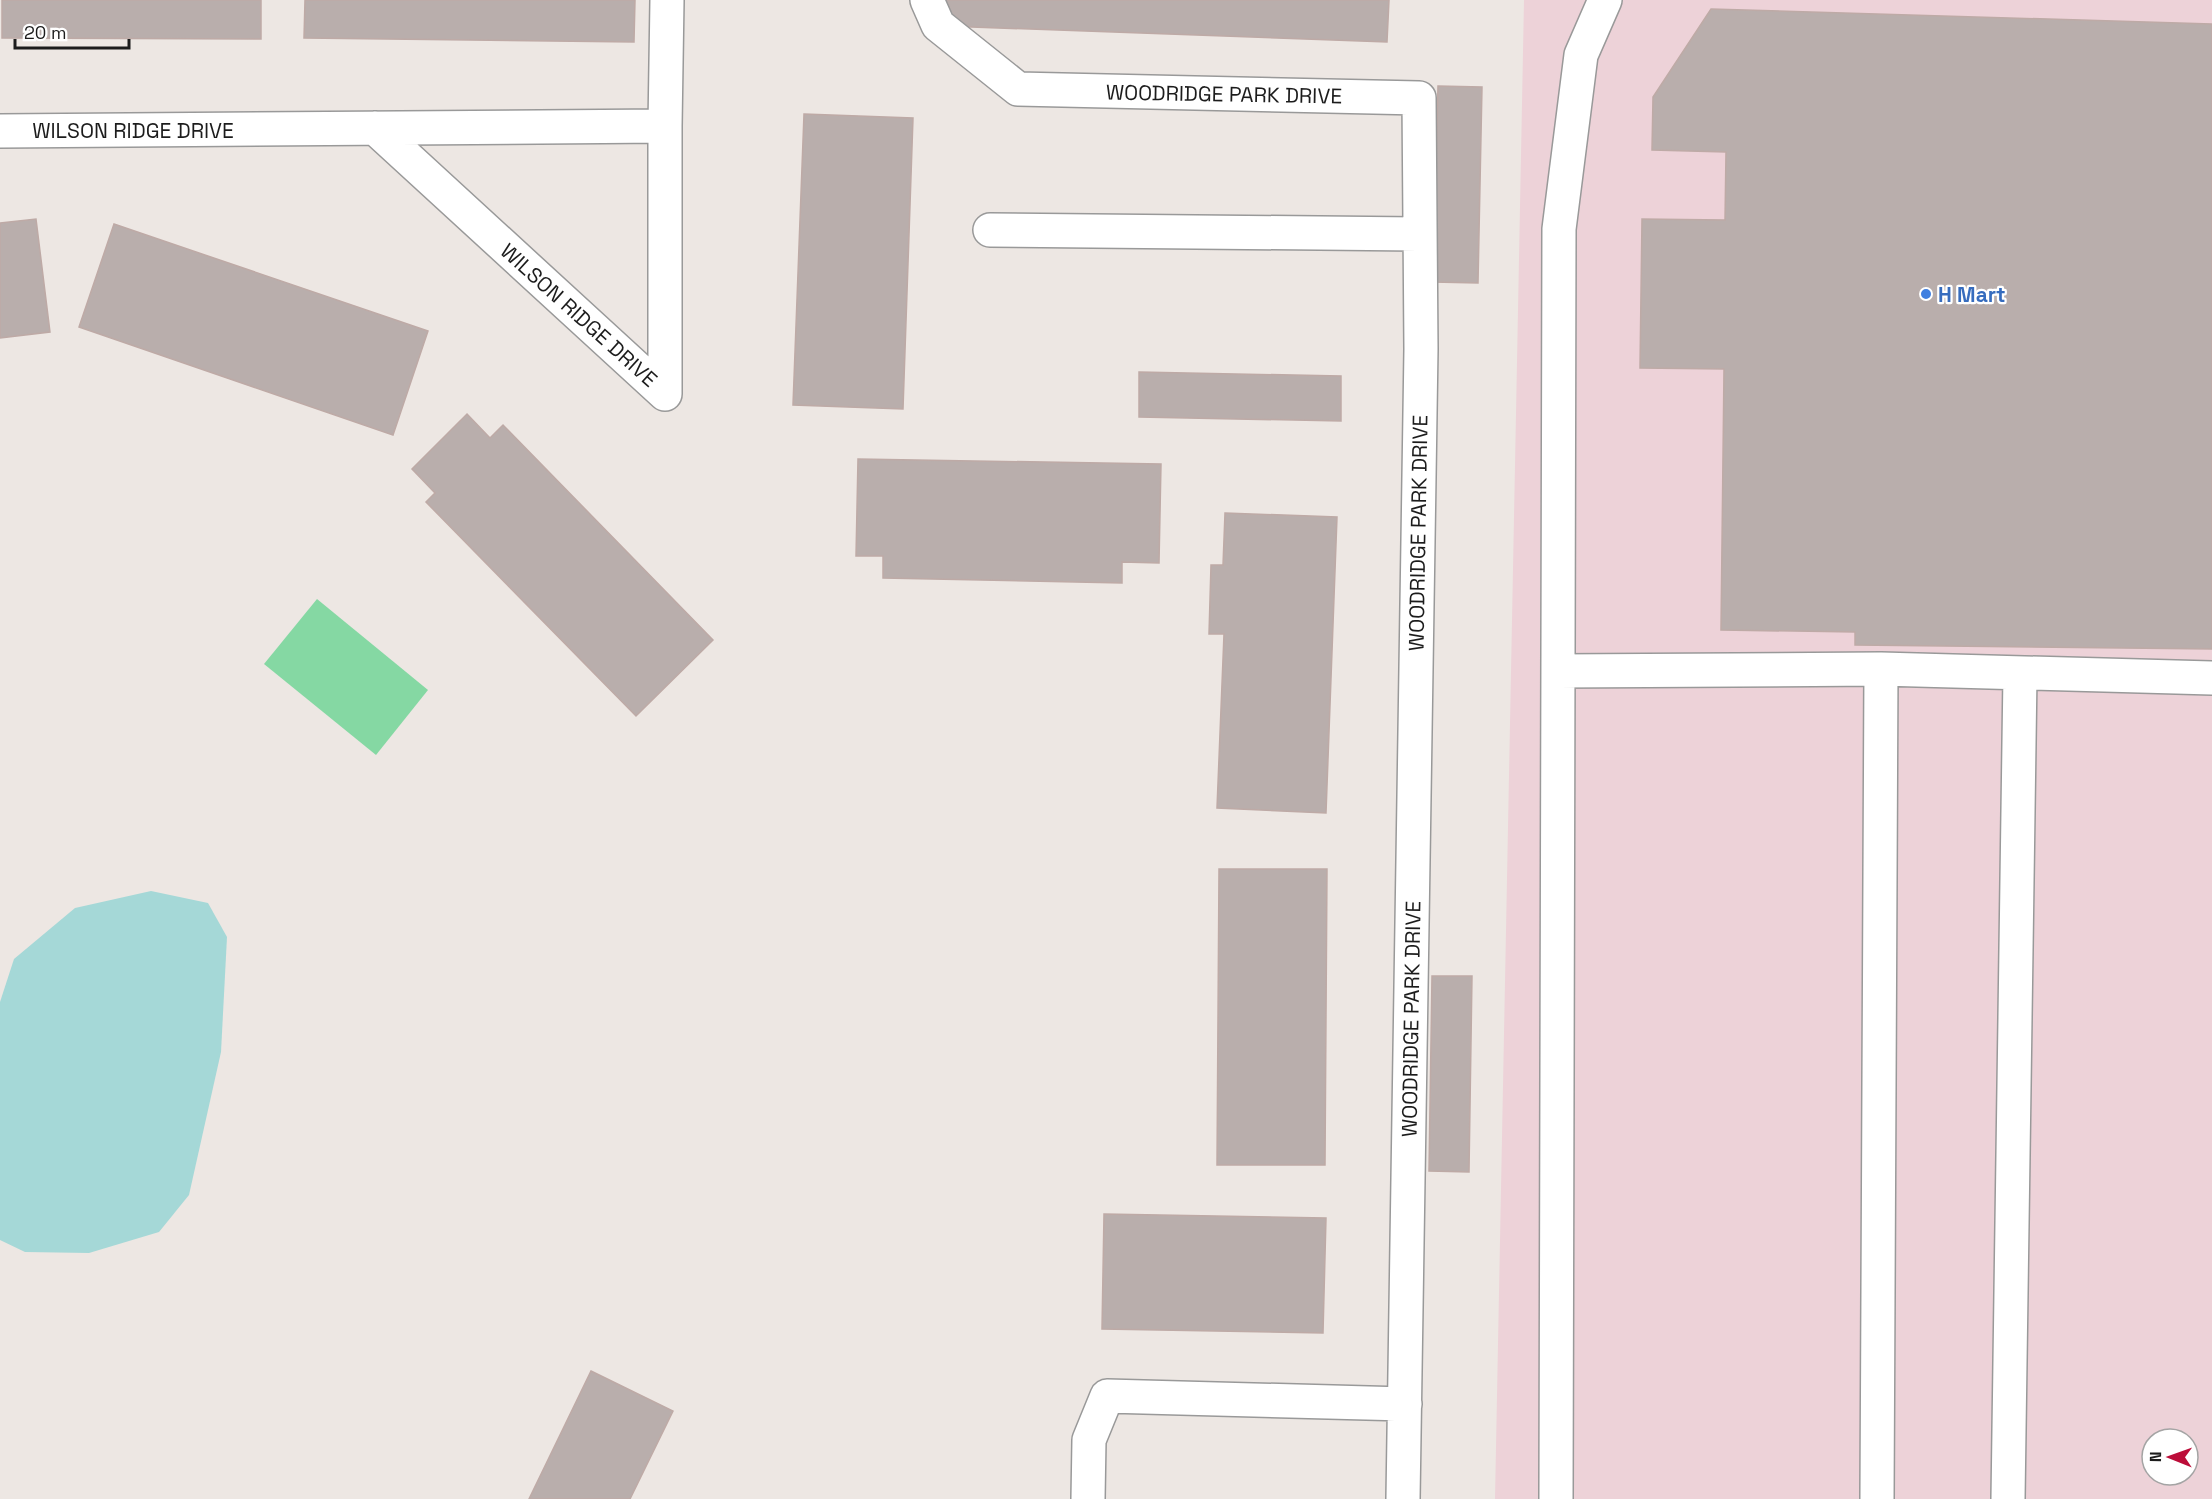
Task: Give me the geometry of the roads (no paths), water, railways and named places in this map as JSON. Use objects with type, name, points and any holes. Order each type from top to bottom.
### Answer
[{"type":"street","name":"WILSON RIDGE DRIVE","points":[[375,128],[665,394],[667,0]]},
{"type":"street","name":"WOODRIDGE PARK DRIVE","points":[[927,0],[938,25],[1018,89],[1419,98],[1418,234],[1421,349],[1402,1499]]},
{"type":"street","points":[[1556,1499],[1559,230],[1581,55],[1605,0]]},
{"type":"street","name":"WILSON RIDGE DRIVE","points":[[0,131],[665,126]]},
{"type":"street","points":[[990,230],[1418,234]]},
{"type":"street","points":[[1558,671],[1881,669],[2212,678]]},
{"type":"street","points":[[1878,1499],[1881,669]]},
{"type":"street","points":[[2008,1499],[2020,674]]},
{"type":"street","points":[[1088,1499],[1089,1440],[1107,1396],[1405,1404]]},
{"type":"water","points":[[151,891],[208,903],[227,937],[221,1052],[189,1195],[159,1232],[89,1253],[25,1252],[0,1240],[0,1002],[14,959],[75,908]]},
{"type":"place","name":"H Mart","points":[[1926,294]]}]
